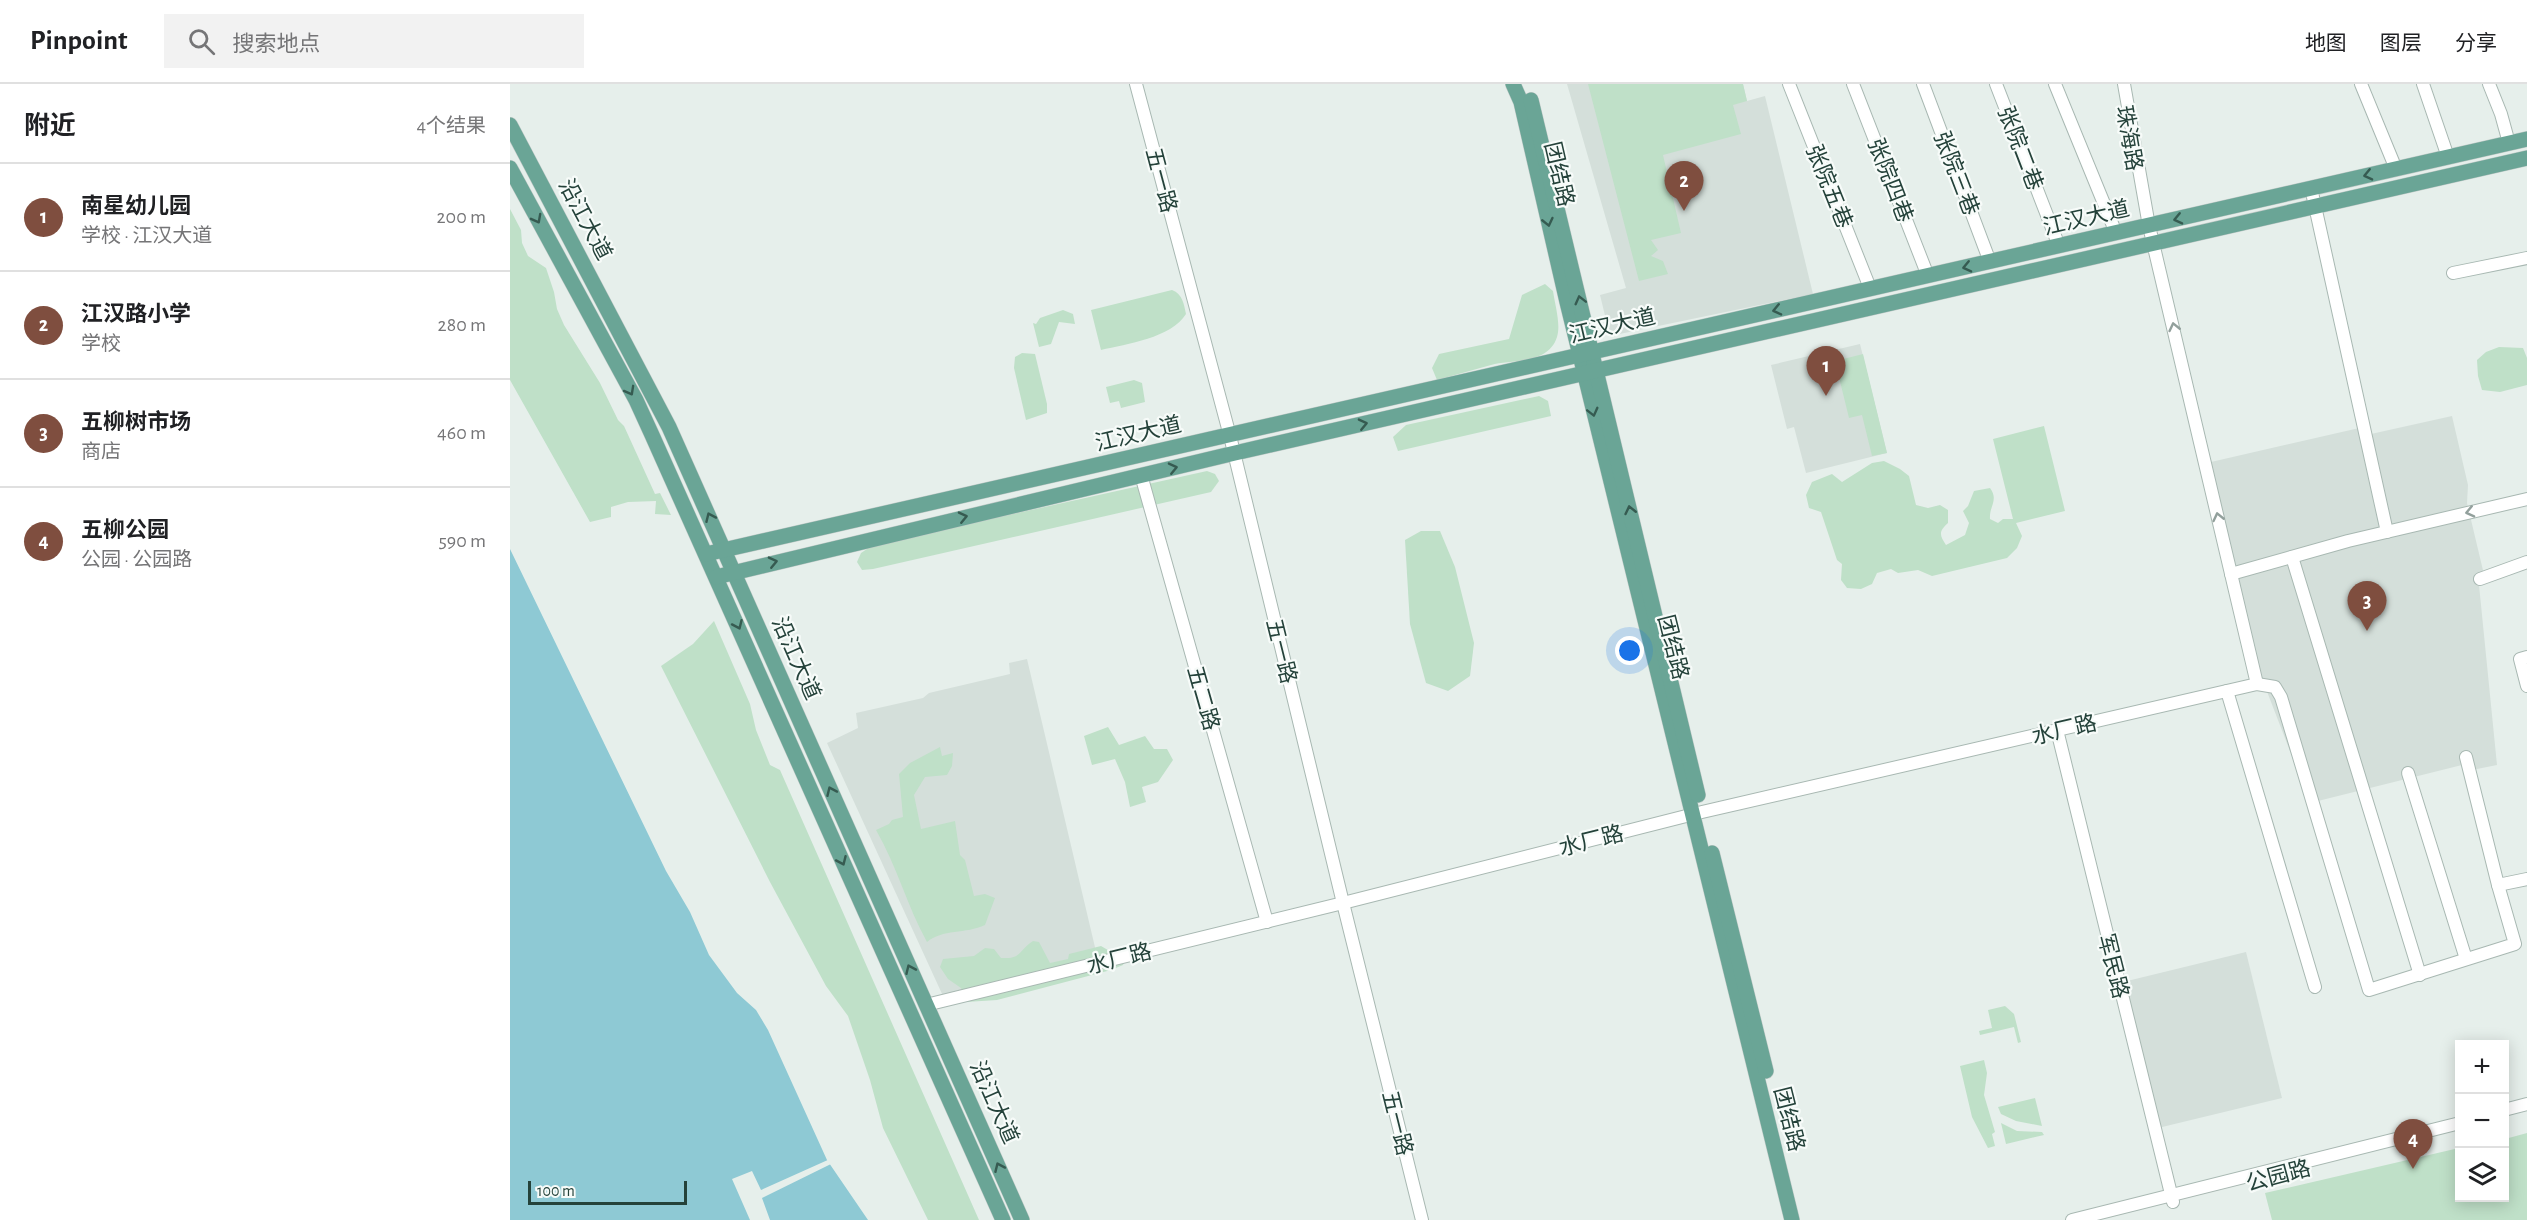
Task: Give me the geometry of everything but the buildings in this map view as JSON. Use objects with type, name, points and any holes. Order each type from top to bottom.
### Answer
[{"type":"main road","name":"团结路","points":[[1513,84],[1521,102],[1591,372],[1792,1220]]},
{"type":"main road","name":"团结路","points":[[1524,84],[1533,110],[1586,354]]},
{"type":"main road","name":"沿江大道","points":[[510,125],[651,392],[734,571],[1022,1220]]},
{"type":"main road","name":"江汉大道","points":[[706,554],[2527,139]]},
{"type":"main road","name":"江汉大道","points":[[717,577],[734,571],[1234,453],[2527,158]]},
{"type":"main road","name":"沿江大道","points":[[510,168],[636,400],[717,577],[1002,1220]]},
{"type":"main road","points":[[2336,182],[2331,190],[2334,197],[2340,200]]},
{"type":"main road","points":[[2291,193],[2298,195],[2301,202],[2295,210]]},
{"type":"main road","name":"团结路","points":[[1697,813],[1802,1220]]},
{"type":"street","name":"五一路","points":[[1136,84],[1230,436],[1422,1220]]},
{"type":"street","name":"张院五巷","points":[[1789,84],[1870,288]]},
{"type":"street","name":"张院四巷","points":[[1853,84],[1928,276]]},
{"type":"street","name":"张院三巷","points":[[1923,84],[1990,262]]},
{"type":"street","name":"张院二巷","points":[[1998,84],[2061,246]]},
{"type":"street","points":[[2057,84],[2118,233]]},
{"type":"street","name":"珠海路","points":[[2122,84],[2148,226],[2257,684]]},
{"type":"street","points":[[2361,84],[2396,169]]},
{"type":"street","points":[[2423,84],[2448,157]]},
{"type":"street","points":[[2489,84],[2509,143]]},
{"type":"street","points":[[2311,188],[2387,532]]},
{"type":"street","points":[[2453,273],[2527,258]]},
{"type":"street","name":"五二路","points":[[1141,475],[1267,922]]},
{"type":"street","points":[[2231,574],[2387,532],[2527,499]]},
{"type":"street","points":[[2292,557],[2420,975]]},
{"type":"street","points":[[2480,579],[2527,562]]},
{"type":"street","points":[[2527,657],[2520,658],[2527,686]]},
{"type":"street","points":[[2257,684],[2275,687],[2281,697],[2369,990],[2516,944],[2498,885],[2466,758]]},
{"type":"street","name":"水厂路","points":[[927,1005],[1697,813],[2257,684]]},
{"type":"street","points":[[2227,691],[2315,987]]},
{"type":"street","name":"军民路","points":[[2057,730],[2172,1199]]},
{"type":"street","points":[[2408,772],[2466,959]]},
{"type":"street","points":[[2498,885],[2527,879]]},
{"type":"street","points":[[2509,1109],[2527,1104]]},
{"type":"street","points":[[2509,1115],[2527,1111]]},
{"type":"street","points":[[2072,1220],[2172,1199],[2455,1124]]},
{"type":"street","name":"公园路","points":[[2096,1220],[2455,1129]]},
{"type":"shaded area","points":[[1567,84],[1743,84],[1747,101],[1765,96],[1813,294],[1610,336],[1600,295],[1626,288]]},
{"type":"shaded area","points":[[1860,344],[1887,453],[1806,473],[1794,427],[1787,429],[1771,365]]},
{"type":"shaded area","points":[[2452,416],[2468,485],[2467,503],[2486,583],[2479,585],[2497,765],[2472,770],[2470,763],[2310,803],[2261,676],[2211,462],[2368,426],[2371,434]]},
{"type":"shaded area","points":[[1027,659],[1098,960],[943,996],[827,743],[858,728],[856,713],[923,698],[929,693],[1010,674],[1009,663]]},
{"type":"shaded area","points":[[2246,952],[2282,1098],[2158,1128],[2123,982]]},
{"type":"green space","points":[[1588,84],[1743,84],[1747,101],[1733,105],[1741,134],[1663,155],[1681,233],[1651,240],[1658,250],[1651,256],[1663,261],[1668,274],[1639,281]]},
{"type":"green space","points":[[510,209],[521,230],[522,243],[528,256],[546,268],[557,309],[564,325],[600,383],[618,420],[624,426],[655,494],[660,493],[671,515],[655,514],[656,501],[628,502],[611,507],[611,517],[590,522],[510,380]]},
{"type":"green space","points":[[1545,284],[1553,291],[1558,326],[1557,337],[1546,352],[1538,357],[1499,363],[1437,380],[1432,368],[1439,354],[1509,339],[1522,295]]},
{"type":"green space","points":[[1172,290],[1181,297],[1185,307],[1186,314],[1179,322],[1170,329],[1148,339],[1101,350],[1091,310]]},
{"type":"green space","points":[[1063,310],[1073,314],[1075,324],[1059,322],[1051,344],[1039,347],[1033,323],[1036,324],[1040,318]]},
{"type":"green space","points":[[2499,347],[2523,348],[2527,358],[2527,385],[2500,392],[2482,390],[2477,360],[2486,352]]},
{"type":"green space","points":[[1022,353],[1035,354],[1047,404],[1047,413],[1026,420],[1014,368],[1015,357]]},
{"type":"green space","points":[[1863,354],[1887,453],[1872,456],[1862,415],[1849,418],[1835,361]]},
{"type":"green space","points":[[1134,380],[1142,383],[1145,402],[1121,408],[1119,401],[1110,403],[1106,387]]},
{"type":"green space","points":[[1539,396],[1548,401],[1551,416],[1398,451],[1393,437],[1406,425]]},
{"type":"green space","points":[[2044,426],[2065,511],[2016,523],[2022,536],[2017,548],[2007,558],[1932,576],[1918,570],[1898,573],[1891,569],[1877,573],[1872,584],[1861,589],[1847,588],[1841,580],[1842,564],[1837,560],[1821,512],[1809,508],[1806,495],[1812,482],[1832,474],[1842,482],[1872,463],[1884,461],[1909,476],[1916,505],[1928,508],[1940,505],[1948,510],[1948,523],[1941,533],[1946,545],[1965,535],[1969,523],[1963,511],[1968,506],[1974,491],[1990,488],[1993,492],[1994,500],[1990,519],[1998,523],[2003,519],[2013,519],[1993,439]]},
{"type":"green space","points":[[1207,471],[1215,474],[1219,481],[1211,492],[873,569],[862,570],[857,562],[861,553],[873,545]]},
{"type":"green space","points":[[1421,531],[1440,531],[1455,567],[1474,643],[1470,676],[1448,691],[1426,683],[1410,624],[1405,540]]},
{"type":"green space","points":[[714,621],[750,704],[756,730],[770,765],[780,770],[979,1220],[928,1220],[883,1128],[870,1080],[848,1016],[826,986],[770,882],[661,666],[693,644]]},
{"type":"green space","points":[[1108,727],[1119,745],[1145,736],[1154,749],[1167,749],[1173,760],[1158,782],[1142,787],[1146,802],[1130,807],[1125,782],[1115,759],[1092,765],[1084,736]]},
{"type":"green space","points":[[940,747],[942,756],[953,753],[952,766],[947,775],[925,777],[914,795],[921,829],[955,821],[960,855],[965,860],[974,896],[985,894],[995,898],[985,925],[940,935],[927,942],[876,830],[889,824],[892,820],[903,817],[899,774],[910,763]]},
{"type":"green space","points":[[1033,941],[1039,942],[1050,963],[1068,959],[1069,954],[1101,946],[1125,960],[1123,965],[1111,970],[997,1000],[966,1002],[961,988],[948,979],[940,967],[943,959],[974,956],[985,948],[994,949],[1001,958],[1013,957]]},
{"type":"green space","points":[[2005,1006],[2014,1014],[2021,1042],[2018,1043],[2014,1027],[1980,1035],[1979,1031],[1992,1028],[1988,1010]]},
{"type":"green space","points":[[1984,1060],[1987,1073],[1984,1095],[1995,1132],[1992,1134],[1995,1146],[1988,1148],[1972,1117],[1960,1066]]},
{"type":"green space","points":[[2035,1098],[2042,1126],[2016,1121],[2001,1114],[1998,1107]]},
{"type":"green space","points":[[2001,1123],[2017,1131],[2042,1132],[2044,1135],[2006,1144]]},
{"type":"green space","points":[[2527,1133],[2527,1220],[2272,1220],[2265,1193],[2455,1149],[2455,1202],[2509,1202],[2509,1138]]},
{"type":"water","points":[[510,549],[666,871],[690,912],[709,955],[737,993],[756,1010],[768,1030],[827,1160],[868,1220],[510,1220]]},
{"type":"pier","points":[[830,1159],[833,1163],[762,1198],[770,1220],[750,1220],[732,1179],[752,1171],[761,1190]]},
{"type":"place","name":"江汉路小学","points":[[1684,211]]},
{"type":"place","name":"南星幼儿园","points":[[1826,396]]},
{"type":"place","name":"五柳树市场","points":[[2367,631]]},
{"type":"place","name":"五柳公园","points":[[2413,1169]]}]
